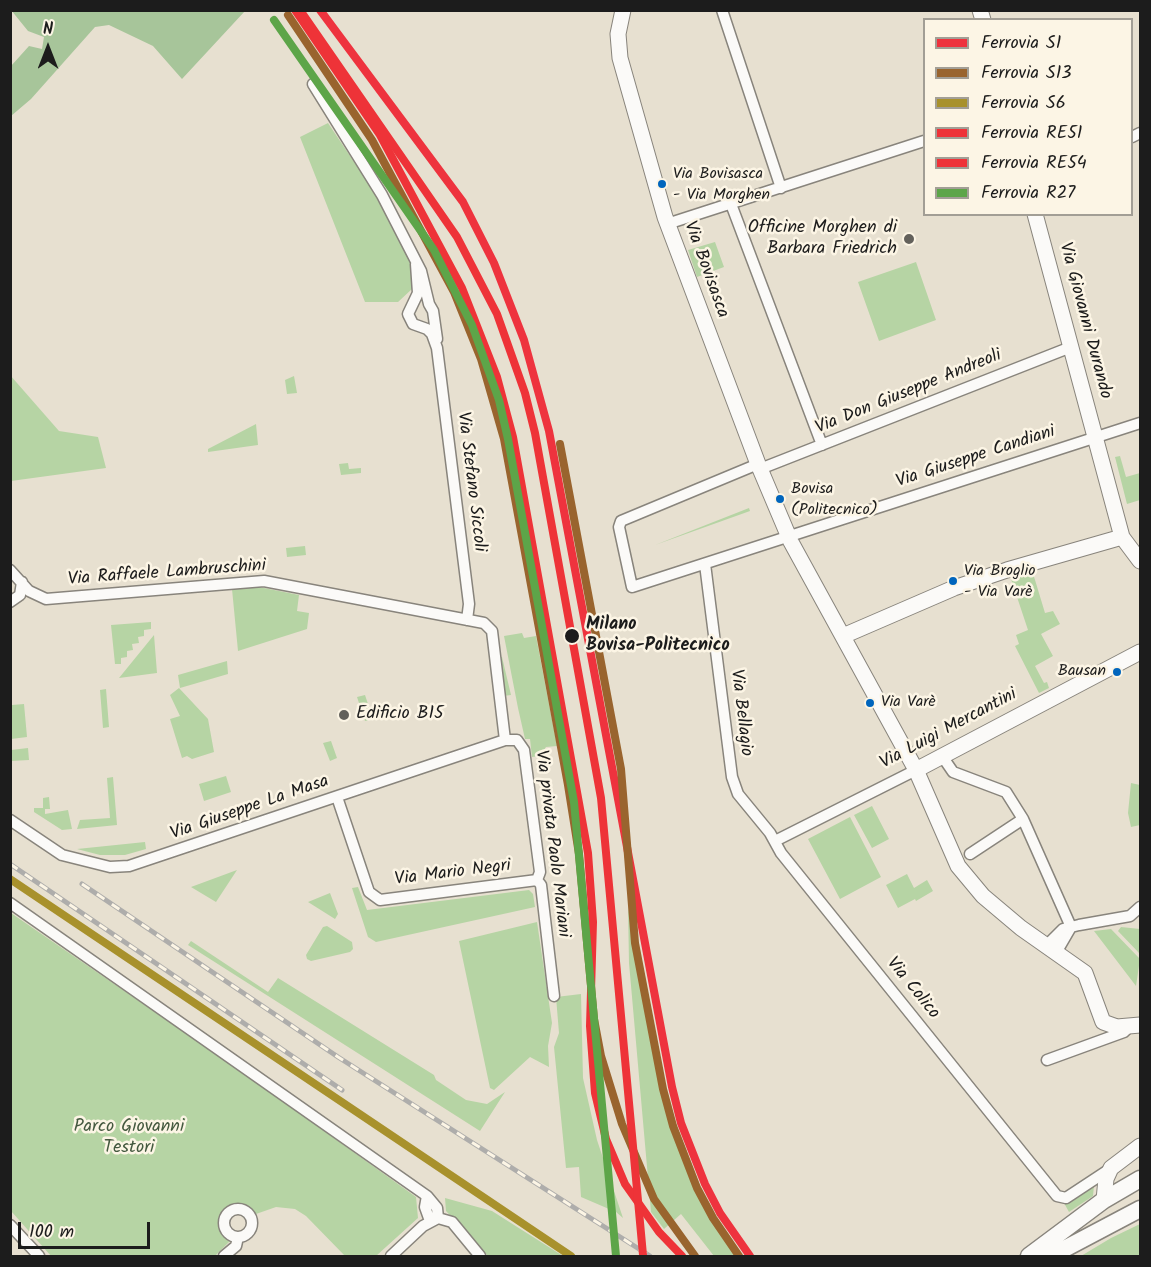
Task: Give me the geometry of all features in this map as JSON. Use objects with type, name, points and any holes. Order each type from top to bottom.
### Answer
[{"type":"main road","points":[[1053,1250],[1104,1192],[1140,1179]]},
{"type":"main road","points":[[1029,1257],[1053,1250],[1140,1209]]},
{"type":"street","name":"Via Bovisasca","points":[[624,10],[618,34],[621,62],[667,224],[787,535],[983,896],[1084,973],[1103,1022]]},
{"type":"street","points":[[722,10],[781,188]]},
{"type":"street","points":[[313,84],[382,195],[416,264],[426,286],[429,304],[433,311],[432,318],[428,324],[420,327],[408,318],[408,310],[419,284],[416,264]]},
{"type":"street","points":[[667,224],[923,141]]},
{"type":"street","points":[[731,204],[822,445]]},
{"type":"street","name":"Via Giovanni Durando","points":[[1036,216],[1122,537]]},
{"type":"street","points":[[412,304],[420,301],[429,304]]},
{"type":"street","name":"Via Stefano Siccoli","points":[[432,318],[469,604],[467,620]]},
{"type":"street","name":"Via Stefano Siccoli","points":[[420,327],[432,334],[436,348]]},
{"type":"street","name":"Via Don Giuseppe Andreoli","points":[[705,564],[632,587],[619,524],[626,518],[822,445],[1071,347]]},
{"type":"street","name":"Via Giuseppe Candiani","points":[[705,564],[787,535],[1140,423]]},
{"type":"street","points":[[843,636],[975,581],[1122,537],[1140,561]]},
{"type":"street","name":"Via Bellagio","points":[[705,564],[732,777],[738,794]]},
{"type":"street","points":[[10,602],[20,595],[22,582],[11,570]]},
{"type":"street","name":"Via Raffaele Lambruschini","points":[[22,582],[35,596],[46,599],[264,581],[467,620]]},
{"type":"street","points":[[467,620],[484,623],[492,631],[505,740]]},
{"type":"street","name":"Via Luigi Mercantini","points":[[774,841],[916,770],[1140,652]]},
{"type":"street","name":"Via Giuseppe La Masa","points":[[10,820],[62,855],[110,867],[129,867],[505,740]]},
{"type":"street","name":"Via privata Paolo Mariani","points":[[505,740],[517,740],[524,750],[540,872],[537,880],[541,885],[554,996]]},
{"type":"street","points":[[942,756],[953,772],[1006,792],[1023,819],[1071,927]]},
{"type":"street","name":"Via Colico","points":[[738,794],[774,841],[781,854],[1057,1196],[1066,1198],[1085,1186]]},
{"type":"street","name":"Via Mario Negri","points":[[337,797],[369,892],[380,900],[537,880]]},
{"type":"street","points":[[963,859],[1023,819]]},
{"type":"street","points":[[10,903],[427,1196],[437,1208],[434,1220],[391,1257]]},
{"type":"street","points":[[1049,948],[1060,946],[1071,927],[1130,916],[1140,907]]},
{"type":"street","points":[[1103,1022],[1110,1026],[1135,1026]]},
{"type":"street","points":[[1103,1022],[1104,1040]]},
{"type":"street","points":[[1047,1060],[1104,1040],[1135,1026]]},
{"type":"street","points":[[1085,1186],[1140,1146]]},
{"type":"street","points":[[1085,1186],[1104,1192],[1111,1168]]},
{"type":"street","points":[[434,1220],[452,1222],[480,1257]]},
{"type":"street","points":[[10,1225],[39,1257]]},
{"type":"street","points":[[224,1257],[236,1246],[238,1237]]},
{"type":"green space","points":[[11,10],[245,11],[182,79],[153,46],[109,25],[95,27],[31,99],[11,116],[11,66],[29,46],[42,49],[44,37],[28,31]]},
{"type":"green space","points":[[328,123],[385,208],[413,268],[412,289],[398,302],[365,302],[300,137]]},
{"type":"green space","points":[[715,242],[724,267],[697,277],[688,250]]},
{"type":"green space","points":[[916,262],[936,320],[879,341],[858,282]]},
{"type":"green space","points":[[10,375],[59,431],[98,437],[106,468],[11,481]]},
{"type":"green space","points":[[294,376],[297,393],[287,394],[285,380]]},
{"type":"green space","points":[[256,424],[258,445],[208,452],[208,449]]},
{"type":"green space","points":[[1120,456],[1126,477],[1140,473],[1140,500],[1127,504],[1115,457]]},
{"type":"green space","points":[[348,463],[349,469],[361,468],[361,473],[341,475],[339,464]]},
{"type":"green space","points":[[749,508],[750,511],[655,545]]},
{"type":"green space","points":[[305,546],[306,555],[287,557],[286,548]]},
{"type":"green space","points":[[1032,570],[1045,613],[1053,611],[1060,624],[1041,634],[1053,656],[1035,666],[1049,688],[1039,693],[1015,646],[1019,644],[1016,635],[1028,630],[1010,576]]},
{"type":"green space","points":[[259,587],[299,595],[297,611],[309,613],[307,629],[238,651],[232,589]]},
{"type":"green space","points":[[151,622],[151,629],[144,630],[144,636],[138,637],[139,643],[132,644],[133,650],[127,651],[127,657],[121,658],[121,664],[115,664],[111,625]]},
{"type":"green space","points":[[522,633],[524,638],[536,636],[557,746],[546,747],[540,756],[532,757],[530,739],[525,739],[504,636]]},
{"type":"green space","points":[[154,635],[157,673],[119,678]]},
{"type":"green space","points":[[498,657],[502,657],[511,695],[503,696]]},
{"type":"green space","points":[[227,661],[228,674],[180,688],[178,675]]},
{"type":"green space","points":[[179,688],[208,719],[214,752],[192,759],[187,756],[182,758],[170,719],[180,716],[170,695]]},
{"type":"green space","points":[[106,689],[109,727],[103,728],[100,690]]},
{"type":"green space","points":[[365,695],[373,719],[365,721],[357,697]]},
{"type":"green space","points":[[24,704],[27,737],[11,739],[12,705]]},
{"type":"green space","points":[[331,741],[337,758],[330,761],[323,743]]},
{"type":"green space","points":[[28,748],[29,760],[11,761],[11,750]]},
{"type":"green space","points":[[226,776],[231,792],[204,801],[199,784]]},
{"type":"green space","points":[[113,777],[117,825],[77,829],[80,820],[110,818],[107,778]]},
{"type":"green space","points":[[1131,783],[1140,785],[1140,825],[1131,827],[1128,813]]},
{"type":"green space","points":[[49,797],[50,809],[45,809],[45,814],[68,810],[72,829],[62,830],[34,812],[34,808],[43,808],[43,798]]},
{"type":"green space","points":[[872,806],[889,839],[872,848],[854,815]]},
{"type":"green space","points":[[850,817],[881,877],[840,899],[808,839]]},
{"type":"green space","points":[[145,842],[146,849],[125,855],[100,855],[77,849]]},
{"type":"green space","points":[[237,870],[216,902],[191,887]]},
{"type":"green space","points":[[907,874],[914,888],[927,880],[933,891],[898,908],[886,885]]},
{"type":"green space","points":[[358,887],[367,910],[529,890],[533,894],[535,907],[376,942],[368,937],[352,888]]},
{"type":"green space","points":[[330,893],[338,914],[335,919],[308,902]]},
{"type":"green space","points":[[628,907],[660,1089],[672,1133],[695,1191],[738,1256],[714,1256],[681,1214],[664,1229],[651,1212],[629,963]]},
{"type":"green space","name":"Parco Giovanni Testori","points":[[11,913],[245,1074],[416,1197],[418,1218],[376,1256],[345,1256],[306,1216],[295,1209],[276,1207],[256,1214],[249,1207],[236,1204],[222,1212],[221,1227],[231,1240],[215,1256],[51,1256],[11,1211]]},
{"type":"green space","points":[[537,922],[552,1023],[548,1046],[549,1067],[530,1057],[494,1090],[490,1088],[459,941]]},
{"type":"green space","points":[[327,926],[352,942],[353,949],[350,952],[311,961],[307,959],[306,955],[323,927]]},
{"type":"green space","points":[[1121,927],[1140,929],[1139,953],[1118,931]]},
{"type":"green space","points":[[1111,929],[1140,959],[1136,986],[1094,931]]},
{"type":"green space","points":[[191,941],[268,992],[278,978],[434,1075],[436,1080],[466,1100],[487,1104],[505,1092],[480,1131],[188,945]]},
{"type":"green space","points":[[581,994],[583,1078],[597,1140],[623,1218],[616,1212],[581,1197],[579,1167],[566,1168],[554,1047],[559,1033],[556,997]]},
{"type":"green space","points":[[1094,1186],[1093,1196],[1069,1212],[1064,1203]]},
{"type":"green space","points":[[445,1198],[492,1211],[563,1256],[488,1256],[446,1211]]},
{"type":"green space","points":[[1140,1224],[1140,1256],[1081,1256],[1111,1238]]},
{"type":"railway","points":[[10,864],[342,1090]]},
{"type":"railway","points":[[82,884],[338,1057],[650,1256]]},
{"type":"rail line","name":"RE51","points":[[295,10],[380,135],[462,288],[497,377],[513,437],[588,853],[593,922],[590,1026],[595,1093],[606,1139],[625,1184],[659,1232],[682,1256]]},
{"type":"rail line","name":"RE54","points":[[300,10],[457,237],[497,314],[525,393],[535,433],[601,798],[643,1255]]},
{"type":"rail line","name":"S1","points":[[320,10],[463,202],[494,263],[524,340],[549,431],[672,1087],[681,1123],[705,1184],[720,1213],[750,1256]]},
{"type":"rail line","name":"S13","points":[[288,15],[372,140],[454,292],[481,359],[504,439],[568,785],[579,854],[594,1019],[601,1056],[622,1124],[654,1199],[695,1256]]},
{"type":"rail line","name":"R27","points":[[274,20],[434,250],[472,325],[499,400],[574,802],[616,1256]]},
{"type":"rail line","name":"S13","points":[[560,444],[621,769],[635,943],[663,1089],[673,1126],[697,1188],[713,1218],[739,1256]]},
{"type":"rail line","name":"S6","points":[[10,879],[571,1256]]},
{"type":"place","name":"Via Bovisasca - Via Morghen","points":[[662,184]]},
{"type":"place","name":"Officine Morghen di Barbara Friedrich","points":[[909,239]]},
{"type":"place","name":"Bovisa (Politecnico)","points":[[780,499]]},
{"type":"place","name":"Via Broglio - Via Varè","points":[[953,581]]},
{"type":"place","name":"Milano Bovisa-Politecnico","points":[[572,636]]},
{"type":"place","name":"Bausan","points":[[1117,672]]},
{"type":"place","name":"Via Varè","points":[[870,703]]},
{"type":"place","name":"Edificio B15","points":[[344,715]]}]
